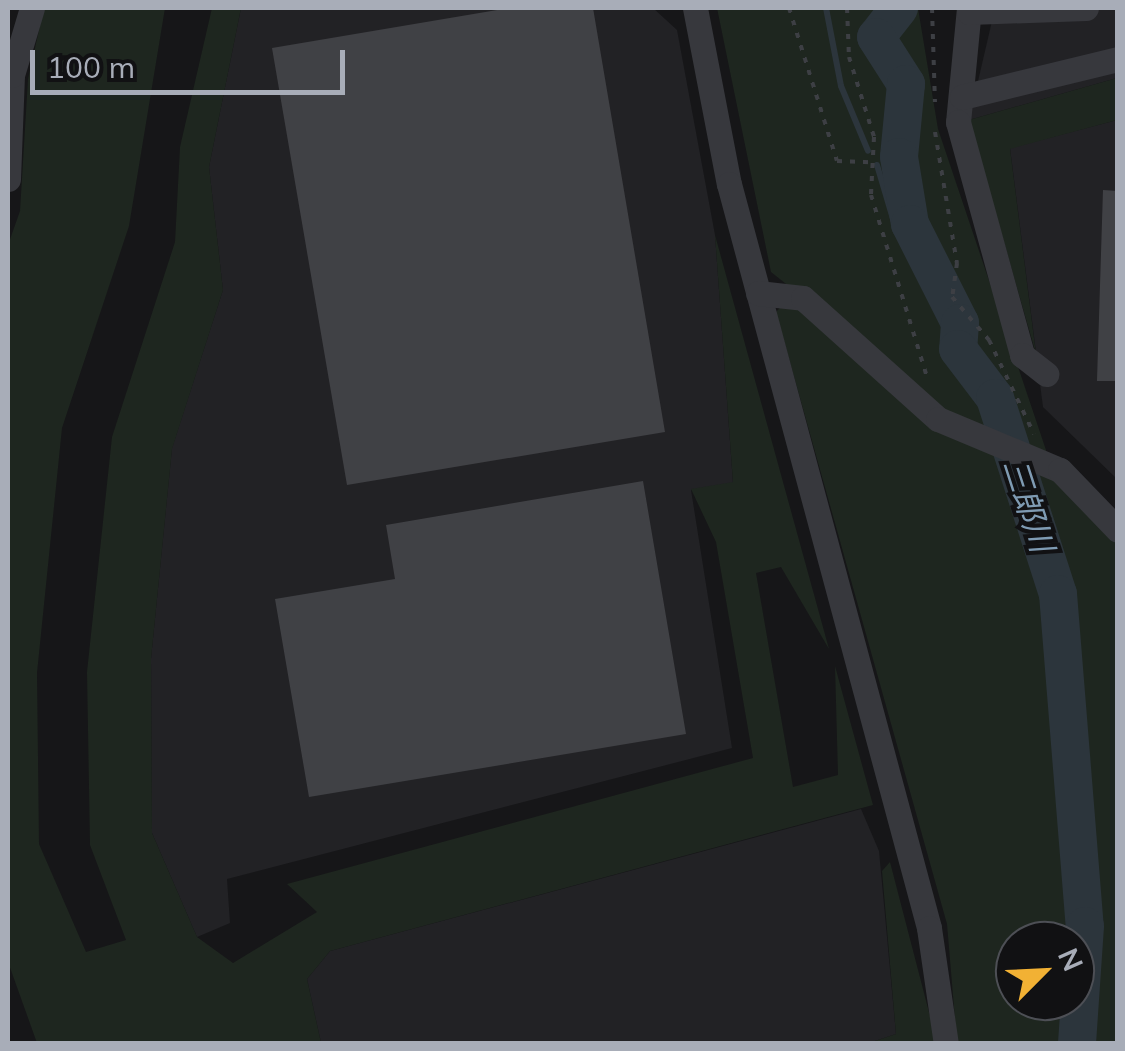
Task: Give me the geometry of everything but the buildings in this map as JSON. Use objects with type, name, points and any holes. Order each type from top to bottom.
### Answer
[{"type":"street","points":[[8,179],[12,74],[32,8]]},
{"type":"street","points":[[695,8],[758,293],[929,928],[947,1038]]},
{"type":"street","points":[[1046,374],[1022,355],[960,109],[969,10],[1086,8]]},
{"type":"street","points":[[960,109],[1118,58]]},
{"type":"street","points":[[758,293],[803,298],[938,419],[1072,479],[1118,530]]},
{"type":"path","points":[[789,8],[837,161],[872,162]]},
{"type":"path","points":[[847,8],[872,162],[871,195],[937,394]]},
{"type":"shaded area","points":[[44,8],[165,8],[129,226],[62,428],[37,673],[39,844],[86,952],[126,940],[90,845],[87,672],[112,437],[175,242],[180,147],[212,8],[241,8],[209,167],[223,290],[172,449],[151,659],[152,833],[197,937],[233,963],[317,912],[287,884],[753,758],[716,542],[691,489],[733,482],[715,235],[829,649],[781,567],[756,573],[793,787],[838,775],[835,666],[873,805],[330,951],[307,979],[321,1043],[37,1043],[8,962],[8,245],[20,211],[28,79]]},
{"type":"shaded area","points":[[241,8],[653,8],[677,30],[715,235],[733,483],[691,490],[732,748],[227,879],[230,923],[197,937],[152,833],[151,659],[172,448],[223,290],[209,167]]},
{"type":"shaded area","points":[[717,8],[918,8],[938,129],[1048,456],[970,430],[771,272]]},
{"type":"shaded area","points":[[995,8],[1117,8],[1117,78],[969,120]]},
{"type":"shaded area","points":[[1117,78],[1117,120],[1010,149],[1036,354],[969,120]]},
{"type":"shaded area","points":[[1117,120],[1117,479],[1043,407],[1010,148]]},
{"type":"shaded area","points":[[788,299],[894,385],[1040,466],[1117,537],[1117,1043],[957,1043],[947,924],[776,312]]},
{"type":"shaded area","points":[[861,809],[879,851],[896,1034],[866,1044],[321,1043],[307,979],[330,951]]},
{"type":"shaded area","points":[[890,862],[937,1043],[866,1044],[896,1034],[882,871]]},
{"type":"waterway","points":[[826,8],[841,86],[868,151]]},
{"type":"waterway","name":"三郎川","points":[[899,8],[876,37],[906,84],[899,157],[910,224],[960,323],[958,349],[995,398],[1058,594],[1085,926],[1077,1044]]},
{"type":"waterway","points":[[877,165],[896,229],[935,281]]}]
